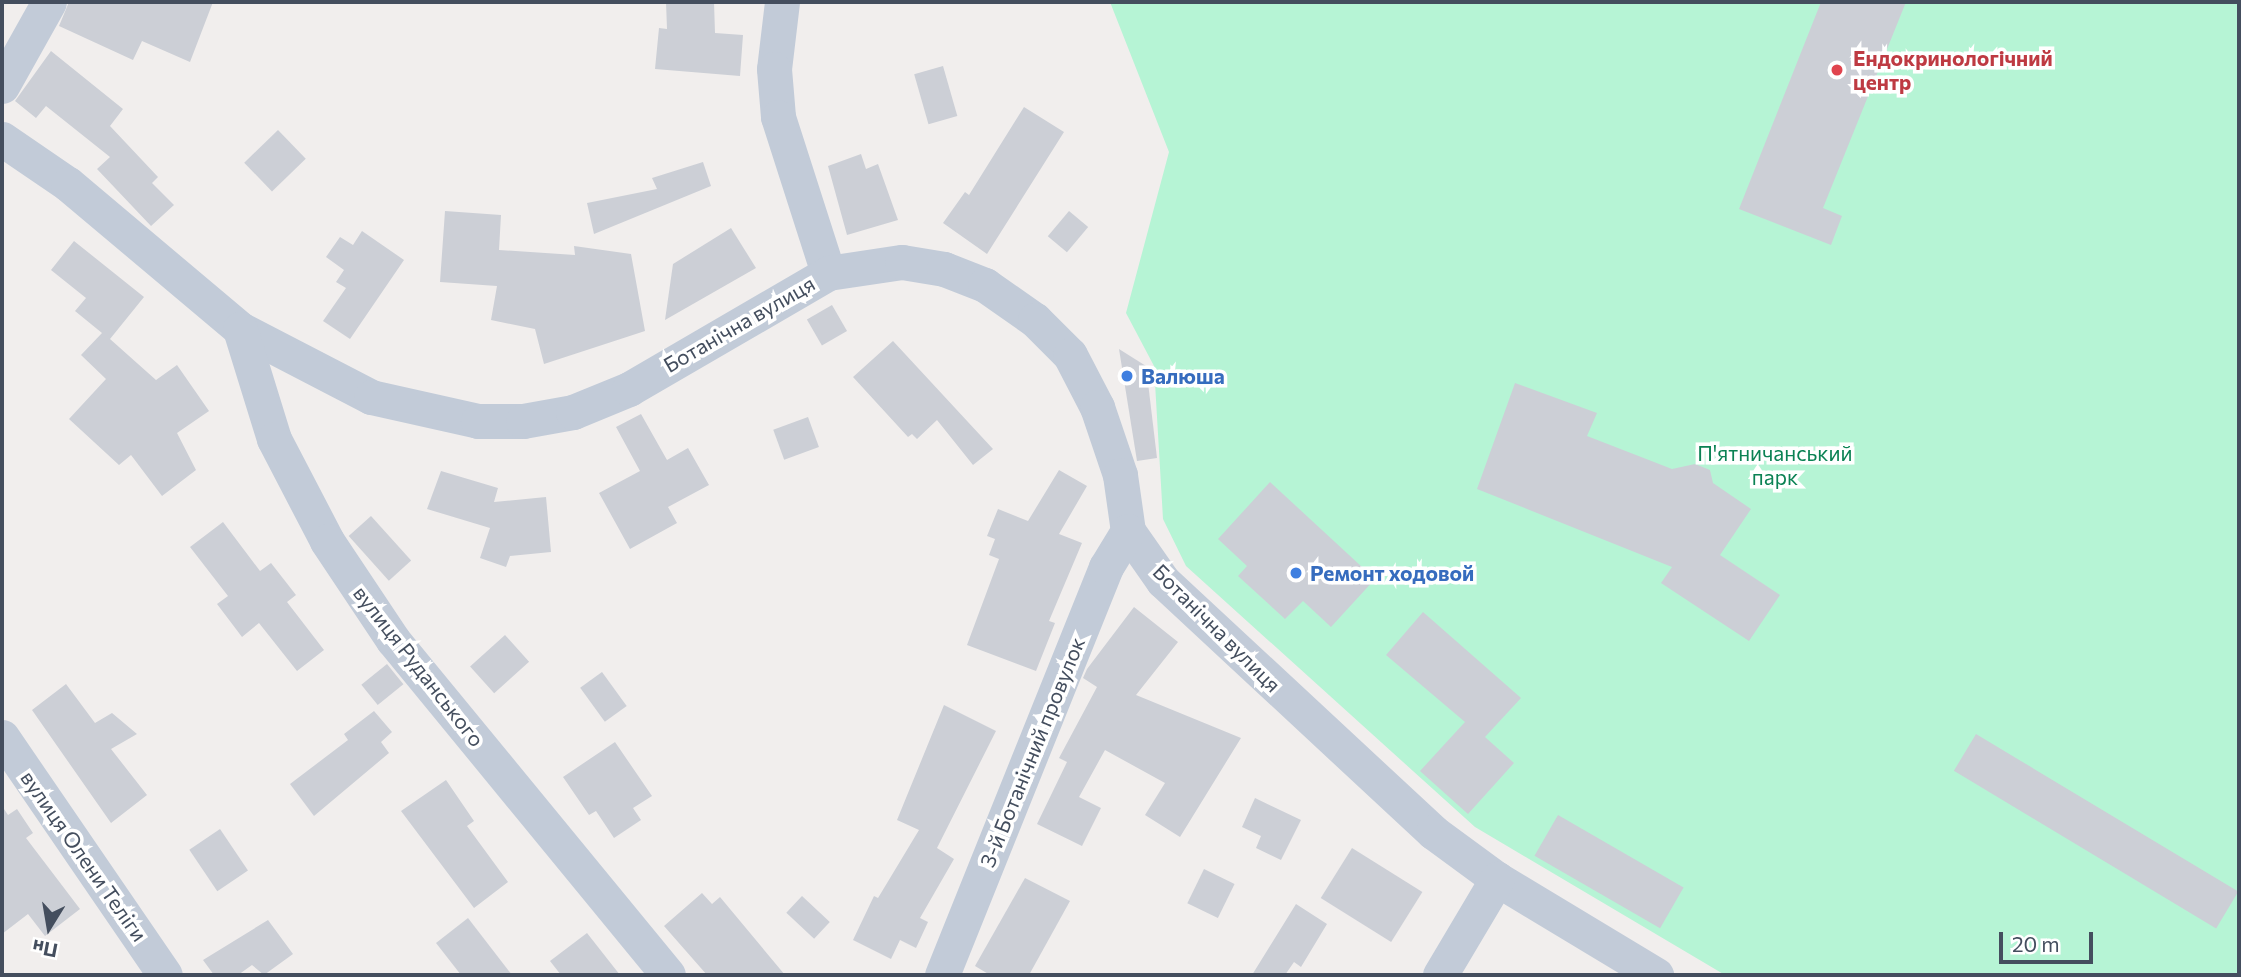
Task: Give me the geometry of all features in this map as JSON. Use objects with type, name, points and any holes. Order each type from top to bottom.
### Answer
[{"type":"street","points":[[2,86],[48,2]]},
{"type":"street","points":[[782,2],[774,69],[778,117],[828,273]]},
{"type":"street","points":[[2,139],[68,184],[240,329]]},
{"type":"street","name":"Ботанічна вулиця","points":[[240,329],[371,397],[429,413],[523,421],[573,412],[629,388],[828,273],[902,262],[944,269],[985,285],[1035,320],[1070,355],[1097,407],[1120,475],[1128,531],[1163,581],[1433,832],[1497,879],[1656,975]]},
{"type":"street","name":"вулиця Руданського","points":[[240,329],[274,439],[327,541],[393,640],[668,975]]},
{"type":"street","name":"3-й Ботанічний провулок","points":[[942,975],[1106,567],[1128,531]]},
{"type":"street","name":"вулиця Олени Теліги","points":[[2,737],[165,975]]},
{"type":"street","points":[[1440,975],[1497,879]]},
{"type":"green space","name":"П'ятничанський парк","points":[[1110,2],[2239,2],[2239,975],[1725,975],[1475,827],[1186,566],[1163,519],[1154,366],[1126,313],[1169,152]]},
{"type":"building","points":[[69,2],[213,2],[190,62],[142,41],[133,60],[59,26]]},
{"type":"building","points":[[666,2],[714,2],[715,33],[743,35],[740,76],[655,69],[659,28],[667,29]]},
{"type":"building","name":"Ендокринологічний центр","points":[[1821,2],[1906,2],[1823,208],[1842,216],[1831,245],[1739,209]]},
{"type":"building","points":[[51,51],[123,109],[110,126],[158,177],[152,183],[174,205],[151,226],[97,169],[110,157],[46,106],[36,118],[15,101]]},
{"type":"building","points":[[943,66],[957,116],[928,124],[914,74]]},
{"type":"building","points":[[1024,107],[1064,132],[987,254],[943,223],[965,192],[969,195]]},
{"type":"building","points":[[278,130],[306,159],[272,191],[244,163]]},
{"type":"building","points":[[861,154],[866,169],[878,164],[898,220],[847,235],[828,166]]},
{"type":"building","points":[[703,162],[711,186],[594,234],[587,203],[657,189],[652,178]]},
{"type":"building","points":[[445,211],[501,215],[499,250],[575,255],[574,246],[631,254],[645,331],[544,364],[535,329],[491,320],[497,286],[440,282]]},
{"type":"building","points":[[1069,211],[1088,227],[1067,252],[1048,236]]},
{"type":"building","points":[[731,228],[756,268],[665,320],[673,264]]},
{"type":"building","points":[[362,231],[404,260],[350,339],[323,321],[346,288],[336,282],[344,270],[326,257],[340,237],[353,245]]},
{"type":"building","points":[[74,241],[144,297],[110,339],[156,380],[177,365],[209,411],[177,433],[196,470],[162,496],[131,455],[119,465],[69,419],[106,379],[81,355],[102,333],[75,311],[86,298],[51,270]]},
{"type":"building","points":[[832,305],[847,331],[822,345],[807,320]]},
{"type":"building","points":[[893,341],[993,449],[973,465],[937,420],[917,439],[912,434],[908,437],[853,377]]},
{"type":"building","points":[[1119,349],[1146,366],[1157,458],[1137,461]]},
{"type":"building","points":[[1515,383],[1597,413],[1587,436],[1672,469],[1695,464],[1710,470],[1713,483],[1751,509],[1720,555],[1780,595],[1749,641],[1661,583],[1672,567],[1477,489]]},
{"type":"building","points":[[641,414],[667,460],[688,448],[709,485],[668,507],[677,523],[630,549],[599,493],[640,471],[616,427]]},
{"type":"building","points":[[808,417],[819,447],[784,460],[773,430]]},
{"type":"building","points":[[1059,470],[1087,486],[1059,534],[1082,543],[1049,621],[1055,623],[1036,671],[967,645],[999,559],[989,555],[995,539],[987,536],[998,509],[1028,521]]},
{"type":"building","points":[[441,471],[498,488],[494,502],[546,497],[551,552],[510,556],[506,567],[480,558],[490,528],[427,509]]},
{"type":"building","points":[[1270,482],[1375,579],[1331,627],[1303,601],[1285,619],[1238,576],[1247,566],[1218,539]]},
{"type":"building","points":[[371,516],[411,561],[389,581],[349,536]]},
{"type":"building","points":[[223,522],[260,571],[271,563],[296,595],[287,602],[324,650],[297,671],[259,623],[242,637],[217,604],[228,596],[190,547]]},
{"type":"building","points":[[1134,607],[1178,642],[1136,695],[1241,738],[1180,837],[1145,815],[1165,783],[1105,750],[1079,797],[1101,808],[1082,846],[1037,824],[1067,762],[1059,758],[1097,687],[1083,678],[1087,669]]},
{"type":"building","points":[[1423,612],[1521,698],[1485,737],[1514,763],[1468,814],[1420,771],[1465,722],[1386,655]]},
{"type":"building","points":[[505,635],[529,662],[494,693],[470,666]]},
{"type":"building","points":[[387,664],[403,684],[378,705],[361,685]]},
{"type":"building","points":[[602,672],[627,706],[605,722],[580,688]]},
{"type":"building","points":[[66,684],[95,723],[112,713],[137,734],[111,749],[147,795],[111,823],[32,710]]},
{"type":"building","points":[[944,705],[996,731],[937,848],[954,859],[920,918],[928,922],[916,948],[900,940],[891,959],[853,940],[874,896],[878,898],[919,830],[897,820]]},
{"type":"building","points":[[374,711],[392,732],[381,742],[389,753],[314,816],[290,784],[348,740],[344,734]]},
{"type":"building","points":[[1976,734],[2238,892],[2216,928],[1954,771]]},
{"type":"building","points":[[615,742],[652,796],[633,808],[641,820],[614,838],[596,811],[589,815],[563,777]]},
{"type":"building","points":[[446,780],[474,821],[467,826],[508,882],[474,908],[401,811]]},
{"type":"building","points":[[1255,798],[1301,820],[1281,860],[1256,848],[1261,836],[1242,827]]},
{"type":"building","points":[[2,806],[8,815],[17,809],[33,833],[26,838],[80,909],[45,936],[28,914],[2,934]]},
{"type":"building","points":[[1558,815],[1684,888],[1660,928],[1534,856]]},
{"type":"building","points":[[220,829],[248,870],[217,891],[189,850]]},
{"type":"building","points":[[1352,848],[1422,892],[1391,942],[1321,898]]},
{"type":"building","points":[[1204,869],[1235,884],[1218,918],[1187,903]]},
{"type":"building","points":[[1025,878],[1070,901],[1029,975],[990,975],[975,966]]},
{"type":"building","points":[[702,893],[712,904],[720,897],[785,975],[707,975],[664,926]]},
{"type":"building","points":[[802,896],[830,922],[814,939],[786,913]]},
{"type":"building","points":[[1296,904],[1327,924],[1301,967],[1294,962],[1285,975],[1252,975]]},
{"type":"building","points":[[468,918],[512,975],[461,975],[436,943]]},
{"type":"building","points":[[268,920],[293,954],[264,975],[252,965],[238,975],[214,975],[203,960]]},
{"type":"building","points":[[587,933],[620,975],[561,975],[550,961]]},
{"type":"place","name":"Ендокринологічний центр","points":[[1837,70]]},
{"type":"place","name":"Валюша","points":[[1127,376]]},
{"type":"place","name":"Ремонт ходовой","points":[[1296,573]]}]
